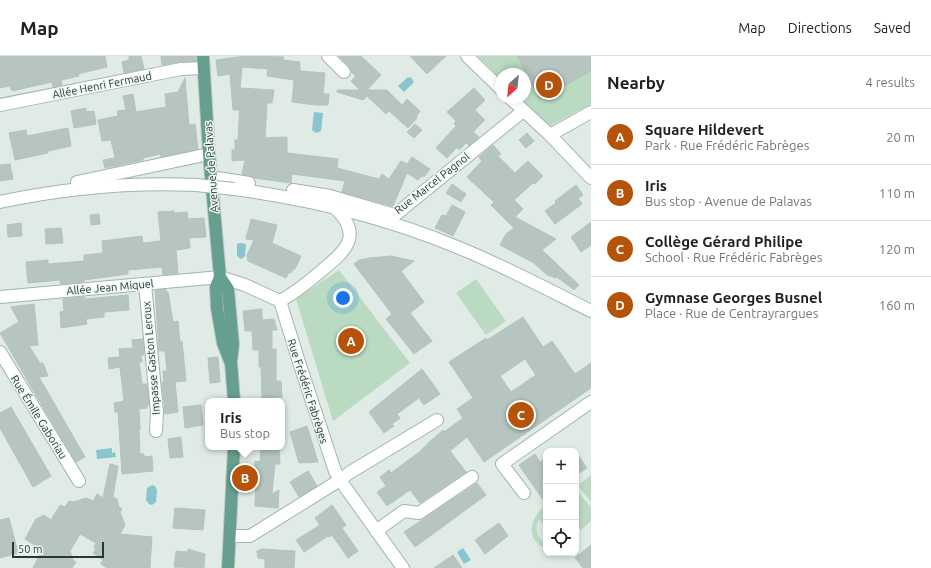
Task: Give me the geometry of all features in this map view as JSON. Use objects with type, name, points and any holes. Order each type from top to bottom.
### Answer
[{"type":"main road","name":"Avenue de Palavas","points":[[203,62],[209,154],[220,278],[216,287],[217,308],[223,343],[231,362],[234,398]]},
{"type":"main road","points":[[228,568],[234,450]]},
{"type":"street","points":[[328,56],[344,72]]},
{"type":"street","points":[[466,56],[495,83]]},
{"type":"street","name":"Allée Henri Fermaud","points":[[0,105],[181,69],[203,62]]},
{"type":"street","points":[[516,104],[590,174]]},
{"type":"street","name":"Rue Marcel Pagnol","points":[[211,177],[330,196],[395,215],[523,111]]},
{"type":"street","points":[[550,135],[591,112]]},
{"type":"street","points":[[23,197],[48,188],[209,154]]},
{"type":"street","points":[[0,202],[23,197],[106,186],[164,184],[234,188],[300,199],[387,222],[457,247],[591,310]]},
{"type":"street","points":[[220,278],[245,285],[280,301],[299,290],[338,257],[347,246],[350,229],[343,215],[334,207]]},
{"type":"street","name":"Allée Jean Miquel","points":[[0,297],[220,278]]},
{"type":"street","name":"Impasse Gaston Leroux","points":[[145,284],[157,412],[156,431]]},
{"type":"street","name":"Rue Frédéric Fabrèges","points":[[280,301],[323,438],[335,471],[403,568]]},
{"type":"street","name":"Rue Émile Gaboriau","points":[[0,352],[79,481]]},
{"type":"street","points":[[524,493],[502,464],[591,402]]},
{"type":"street","points":[[230,536],[250,536],[437,420]]},
{"type":"street","points":[[376,531],[404,511],[419,513],[472,477]]},
{"type":"green space","points":[[478,56],[591,56],[591,104],[548,127],[525,104],[531,104],[531,68],[495,68],[495,73]]},
{"type":"green space","points":[[339,270],[410,363],[333,421],[296,299]]},
{"type":"green space","points":[[476,279],[506,321],[486,335],[456,293]]},
{"type":"green space","points":[[591,475],[591,502],[579,487],[579,485]]},
{"type":"green space","points":[[579,493],[591,507],[591,521],[581,530],[579,528]]},
{"type":"green space","points":[[543,508],[543,513],[539,518],[543,515],[543,524],[539,519],[537,522],[537,533],[543,542],[543,547],[534,540],[532,534],[533,522]]},
{"type":"water","points":[[408,77],[411,77],[414,82],[404,92],[398,86]]},
{"type":"water","points":[[314,112],[323,113],[321,131],[316,133],[312,130]]},
{"type":"water","points":[[237,244],[246,244],[245,256],[241,259],[237,256]]},
{"type":"water","points":[[112,448],[112,453],[115,452],[116,457],[97,459],[96,450]]},
{"type":"water","points":[[152,485],[155,486],[157,490],[156,502],[152,505],[146,500],[147,488]]},
{"type":"water","points":[[463,548],[471,560],[464,564],[457,552]]},
{"type":"building","points":[[0,56],[105,56],[107,67],[61,80],[62,85],[53,87],[52,82],[12,91],[10,86],[0,88]]},
{"type":"building","points":[[129,56],[141,56],[144,69],[124,73],[122,62],[129,60]]},
{"type":"building","points":[[161,56],[196,56],[196,61],[162,65]]},
{"type":"building","points":[[245,56],[284,57],[283,60],[300,62],[300,71],[325,73],[323,94],[329,94],[328,105],[316,105],[292,102],[294,80],[267,76],[268,69],[242,67],[240,88],[274,90],[272,103],[267,103],[265,138],[287,137],[287,153],[338,159],[337,168],[379,179],[382,174],[389,179],[401,161],[407,164],[412,157],[430,169],[424,177],[422,176],[418,180],[407,173],[393,206],[342,192],[345,181],[292,174],[291,183],[254,178],[242,174],[245,160],[232,161],[232,150],[235,150],[235,140],[238,140],[240,102],[239,110],[233,110],[230,74],[218,76],[216,60]]},
{"type":"building","points":[[339,56],[361,56],[381,75],[367,90],[387,90],[402,105],[407,99],[420,111],[416,117],[417,118],[408,128],[389,111],[386,114],[367,96],[363,100],[337,92],[337,90],[360,90],[351,81],[356,76],[351,72],[350,67]]},
{"type":"building","points":[[410,56],[446,56],[427,74]]},
{"type":"building","points":[[517,56],[591,56],[591,71],[540,99],[531,82],[531,68],[523,68]]},
{"type":"building","points":[[185,78],[189,125],[195,124],[198,149],[161,157],[160,154],[143,158],[143,160],[105,168],[103,160],[115,158],[111,140],[102,141],[98,120],[118,116],[117,111],[126,110],[123,96],[133,94],[136,112],[166,107],[165,94],[178,92]]},
{"type":"building","points":[[474,88],[485,100],[475,110],[485,120],[473,132],[479,137],[469,146],[466,143],[459,150],[457,147],[447,158],[436,148],[456,126],[454,124],[456,121],[447,112]]},
{"type":"building","points":[[86,108],[86,112],[94,111],[96,124],[74,128],[71,111]]},
{"type":"building","points":[[415,124],[422,130],[414,138],[407,132]]},
{"type":"building","points":[[68,128],[71,146],[48,151],[48,153],[15,160],[9,133],[26,130],[27,136]]},
{"type":"building","points":[[527,133],[534,141],[526,148],[519,140]]},
{"type":"building","points":[[493,145],[501,154],[498,156],[515,173],[528,161],[543,176],[514,200],[523,209],[515,217],[556,239],[542,250],[579,285],[574,290],[557,277],[547,275],[534,263],[500,245],[506,234],[514,228],[491,205],[494,202],[467,177],[482,161],[479,157]]},
{"type":"building","points":[[10,164],[13,179],[0,181],[0,165]]},
{"type":"building","points":[[452,184],[466,194],[461,202],[446,193]]},
{"type":"building","points":[[576,185],[583,195],[578,198],[582,204],[555,224],[545,211],[556,203],[555,201]]},
{"type":"building","points":[[452,205],[465,212],[453,236],[435,228],[442,215],[446,216]]},
{"type":"building","points":[[174,211],[174,213],[187,212],[188,219],[204,218],[206,237],[189,238],[190,248],[176,250],[178,273],[163,275],[162,267],[128,270],[128,274],[84,280],[84,282],[60,284],[60,280],[28,283],[26,262],[48,260],[48,264],[84,261],[84,255],[103,253],[102,241],[142,236],[143,243],[161,241],[158,212]]},
{"type":"building","points":[[99,214],[100,224],[91,225],[90,215]]},
{"type":"building","points":[[251,219],[277,225],[272,243],[301,256],[295,269],[293,269],[291,273],[289,272],[286,278],[248,261],[247,255],[254,240],[246,239]]},
{"type":"building","points":[[591,222],[591,245],[581,252],[571,237]]},
{"type":"building","points":[[21,223],[22,236],[8,237],[7,225]]},
{"type":"building","points":[[61,228],[63,243],[46,244],[45,229]]},
{"type":"building","points":[[391,256],[414,261],[401,271],[424,302],[410,313],[432,341],[414,354],[386,319],[392,314],[354,264],[359,260]]},
{"type":"building","points":[[166,289],[166,292],[168,292],[173,322],[178,321],[180,342],[182,341],[186,381],[175,382],[178,412],[165,414],[162,382],[164,382],[163,371],[167,371],[165,351],[159,351],[155,290]]},
{"type":"building","points":[[128,295],[129,310],[104,312],[104,317],[86,319],[87,324],[61,328],[60,312],[64,311],[63,299],[85,297],[85,299]]},
{"type":"building","points":[[34,304],[38,345],[29,346],[40,363],[43,363],[48,376],[39,377],[85,457],[76,462],[0,333],[19,322],[11,307]]},
{"type":"building","points":[[262,309],[262,320],[274,319],[277,330],[272,330],[272,349],[276,349],[276,381],[281,381],[282,397],[262,398],[259,350],[253,350],[252,331],[245,331],[243,311]]},
{"type":"building","points":[[523,317],[543,347],[552,341],[575,374],[591,363],[591,388],[484,462],[467,437],[450,451],[466,472],[420,503],[410,490],[387,506],[377,492],[386,486],[380,477],[389,470],[391,473],[422,450],[443,430],[444,432],[463,418],[457,409],[473,398],[449,362],[486,338],[487,340]],"holes":[[[525,359],[536,375],[511,392],[500,376]]]},
{"type":"building","points":[[143,339],[144,355],[141,355],[142,362],[139,362],[142,384],[147,384],[149,405],[147,405],[147,408],[139,409],[140,454],[144,454],[144,457],[152,456],[153,471],[122,474],[118,412],[115,412],[114,403],[124,401],[120,367],[109,369],[108,358],[120,357],[119,349],[133,348],[132,340]]},
{"type":"building","points":[[218,357],[220,382],[210,383],[208,358]]},
{"type":"building","points":[[422,369],[440,394],[424,405],[419,398],[397,414],[400,418],[392,424],[394,426],[384,433],[369,412]]},
{"type":"building","points":[[201,405],[203,425],[185,428],[183,407]]},
{"type":"building","points":[[11,407],[51,476],[33,487],[0,428],[0,413]]},
{"type":"building","points":[[307,426],[318,462],[299,463],[290,432]]},
{"type":"building","points":[[181,437],[183,457],[170,458],[168,439]]},
{"type":"building","points":[[261,450],[279,450],[280,464],[275,464],[272,494],[279,490],[278,508],[255,506],[255,461],[260,462]]},
{"type":"building","points":[[535,454],[540,462],[543,460],[543,500],[519,465]]},
{"type":"building","points":[[579,456],[587,468],[579,473]]},
{"type":"building","points":[[110,464],[118,466],[113,497],[117,499],[119,507],[122,509],[120,512],[125,525],[120,534],[152,537],[150,568],[107,568],[101,564],[103,560],[93,553],[96,549],[94,547],[96,543],[80,534],[70,551],[73,560],[76,562],[72,568],[33,568],[42,550],[25,539],[36,519],[44,515],[51,520],[60,505],[65,507],[69,501],[73,502],[86,498],[93,501],[97,494],[103,498]]},
{"type":"building","points":[[308,471],[317,486],[299,497],[290,482]]},
{"type":"building","points":[[477,483],[486,495],[415,547],[404,532]]},
{"type":"building","points":[[332,505],[346,525],[342,528],[358,551],[348,558],[332,535],[329,537],[328,536],[304,552],[296,540],[320,525],[315,518]]},
{"type":"building","points":[[175,508],[205,510],[203,530],[173,528]]},
{"type":"building","points":[[9,518],[18,553],[0,558],[0,520]]},
{"type":"building","points":[[499,523],[508,536],[485,554],[475,540]]},
{"type":"building","points":[[591,545],[591,568],[583,568],[575,558]]},
{"type":"building","points":[[188,549],[205,554],[204,568],[174,567],[176,551],[188,552]]},
{"type":"building","points":[[262,549],[295,551],[294,568],[265,568],[265,559],[258,558],[257,551]]},
{"type":"building","points":[[453,555],[462,568],[434,568]]},
{"type":"place","name":"Gymnase Georges Busnel","points":[[549,85]]},
{"type":"place","name":"Square Hildevert","points":[[351,341]]},
{"type":"place","name":"Collège Gérard Philipe","points":[[521,415]]},
{"type":"place","name":"Iris","points":[[245,478]]}]
